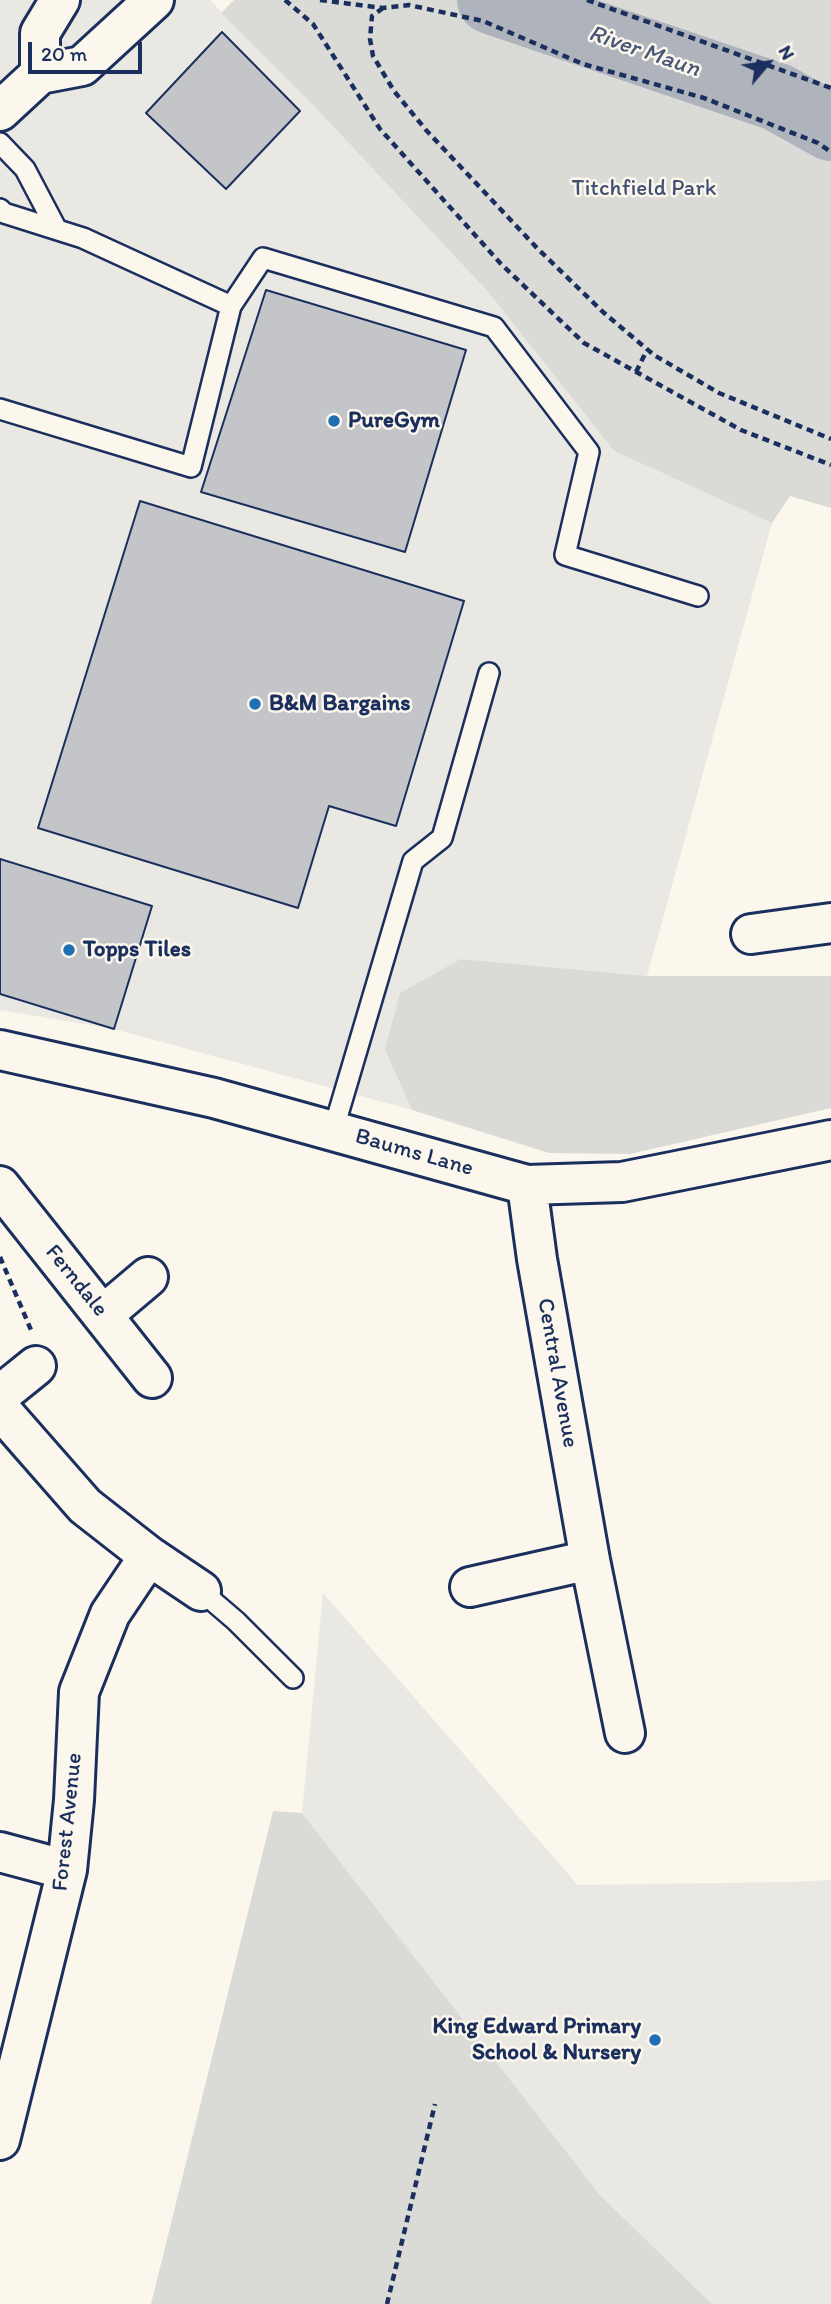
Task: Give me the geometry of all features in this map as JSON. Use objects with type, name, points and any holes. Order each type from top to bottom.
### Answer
[{"type":"main road","points":[[40,74],[40,33],[60,0]]},
{"type":"main road","points":[[0,111],[40,74],[82,66],[148,3]]},
{"type":"main road","points":[[751,934],[831,923]]},
{"type":"main road","name":"Baums Lane","points":[[0,1050],[214,1098],[527,1185],[622,1182],[831,1140]]},
{"type":"main road","name":"Central Avenue","points":[[527,1185],[537,1259],[590,1560],[625,1733]]},
{"type":"main road","name":"Ferndale","points":[[0,1186],[152,1378]]},
{"type":"main road","points":[[103,1315],[148,1277]]},
{"type":"main road","points":[[0,1395],[35,1352]]},
{"type":"main road","points":[[0,1409],[85,1506],[149,1556],[201,1591]]},
{"type":"main road","name":"Forest Avenue","points":[[0,2140],[67,1870],[74,1800],[79,1692],[110,1614],[149,1556]]},
{"type":"main road","points":[[470,1587],[590,1560]]},
{"type":"main road","points":[[0,1852],[67,1870]]},
{"type":"lane","points":[[0,143],[25,169],[56,228]]},
{"type":"lane","points":[[0,209],[4,213],[56,228],[231,306]]},
{"type":"lane","points":[[0,409],[191,467],[231,306],[263,258],[494,327],[589,452],[565,555],[698,596]]},
{"type":"lane","points":[[333,1131],[412,861],[442,838],[489,673]]},
{"type":"lane","points":[[201,1591],[236,1621],[293,1678]]},
{"type":"path","points":[[285,0],[313,24],[380,129],[501,264],[584,343],[741,430],[831,466]]},
{"type":"path","points":[[320,0],[383,8],[409,5],[483,20],[583,64],[704,98],[818,143],[831,152]]},
{"type":"path","points":[[587,0],[831,88]]},
{"type":"path","points":[[383,8],[372,16],[370,38],[373,55],[394,91],[426,130],[537,248],[603,312],[647,350],[719,393],[831,439]]},
{"type":"path","points":[[636,372],[647,350]]},
{"type":"path","points":[[0,1257],[35,1352]]},
{"type":"path","points":[[387,2304],[435,2104]]},
{"type":"shaded area","points":[[0,0],[210,0],[312,104],[489,293],[614,451],[772,523],[647,976],[461,959],[385,1050],[412,1110],[114,1029],[0,1010]]},
{"type":"shaded area","name":"King Edward Primary School & Nursery","points":[[323,1593],[578,1885],[831,1880],[831,2304],[712,2304],[600,2195],[302,1813]]},
{"type":"green space","name":"Titchfield Park","points":[[234,0],[831,0],[831,508],[790,496],[772,523],[614,451],[489,293],[312,104],[221,13]]},
{"type":"green space","points":[[461,959],[647,976],[831,976],[831,1108],[630,1154],[549,1153],[412,1110],[385,1050],[400,993]]},
{"type":"green space","points":[[273,1811],[302,1813],[600,2195],[712,2304],[151,2304]]},
{"type":"building","points":[[222,32],[300,111],[226,189],[146,113]]},
{"type":"building","name":"PureGym","points":[[266,290],[466,350],[405,552],[201,492]]},
{"type":"building","name":"B&M Bargains","points":[[140,501],[464,601],[396,826],[329,806],[298,908],[38,828]]},
{"type":"building","name":"Topps Tiles","points":[[0,859],[152,906],[114,1029],[0,994]]},
{"type":"waterway","name":"River Maun","points":[[491,0],[777,97],[831,127]]},
{"type":"place","name":"PureGym","points":[[334,421]]},
{"type":"place","name":"B&M Bargains","points":[[255,704]]},
{"type":"place","name":"Topps Tiles","points":[[69,950]]},
{"type":"place","name":"King Edward Primary School & Nursery","points":[[655,2040]]}]
